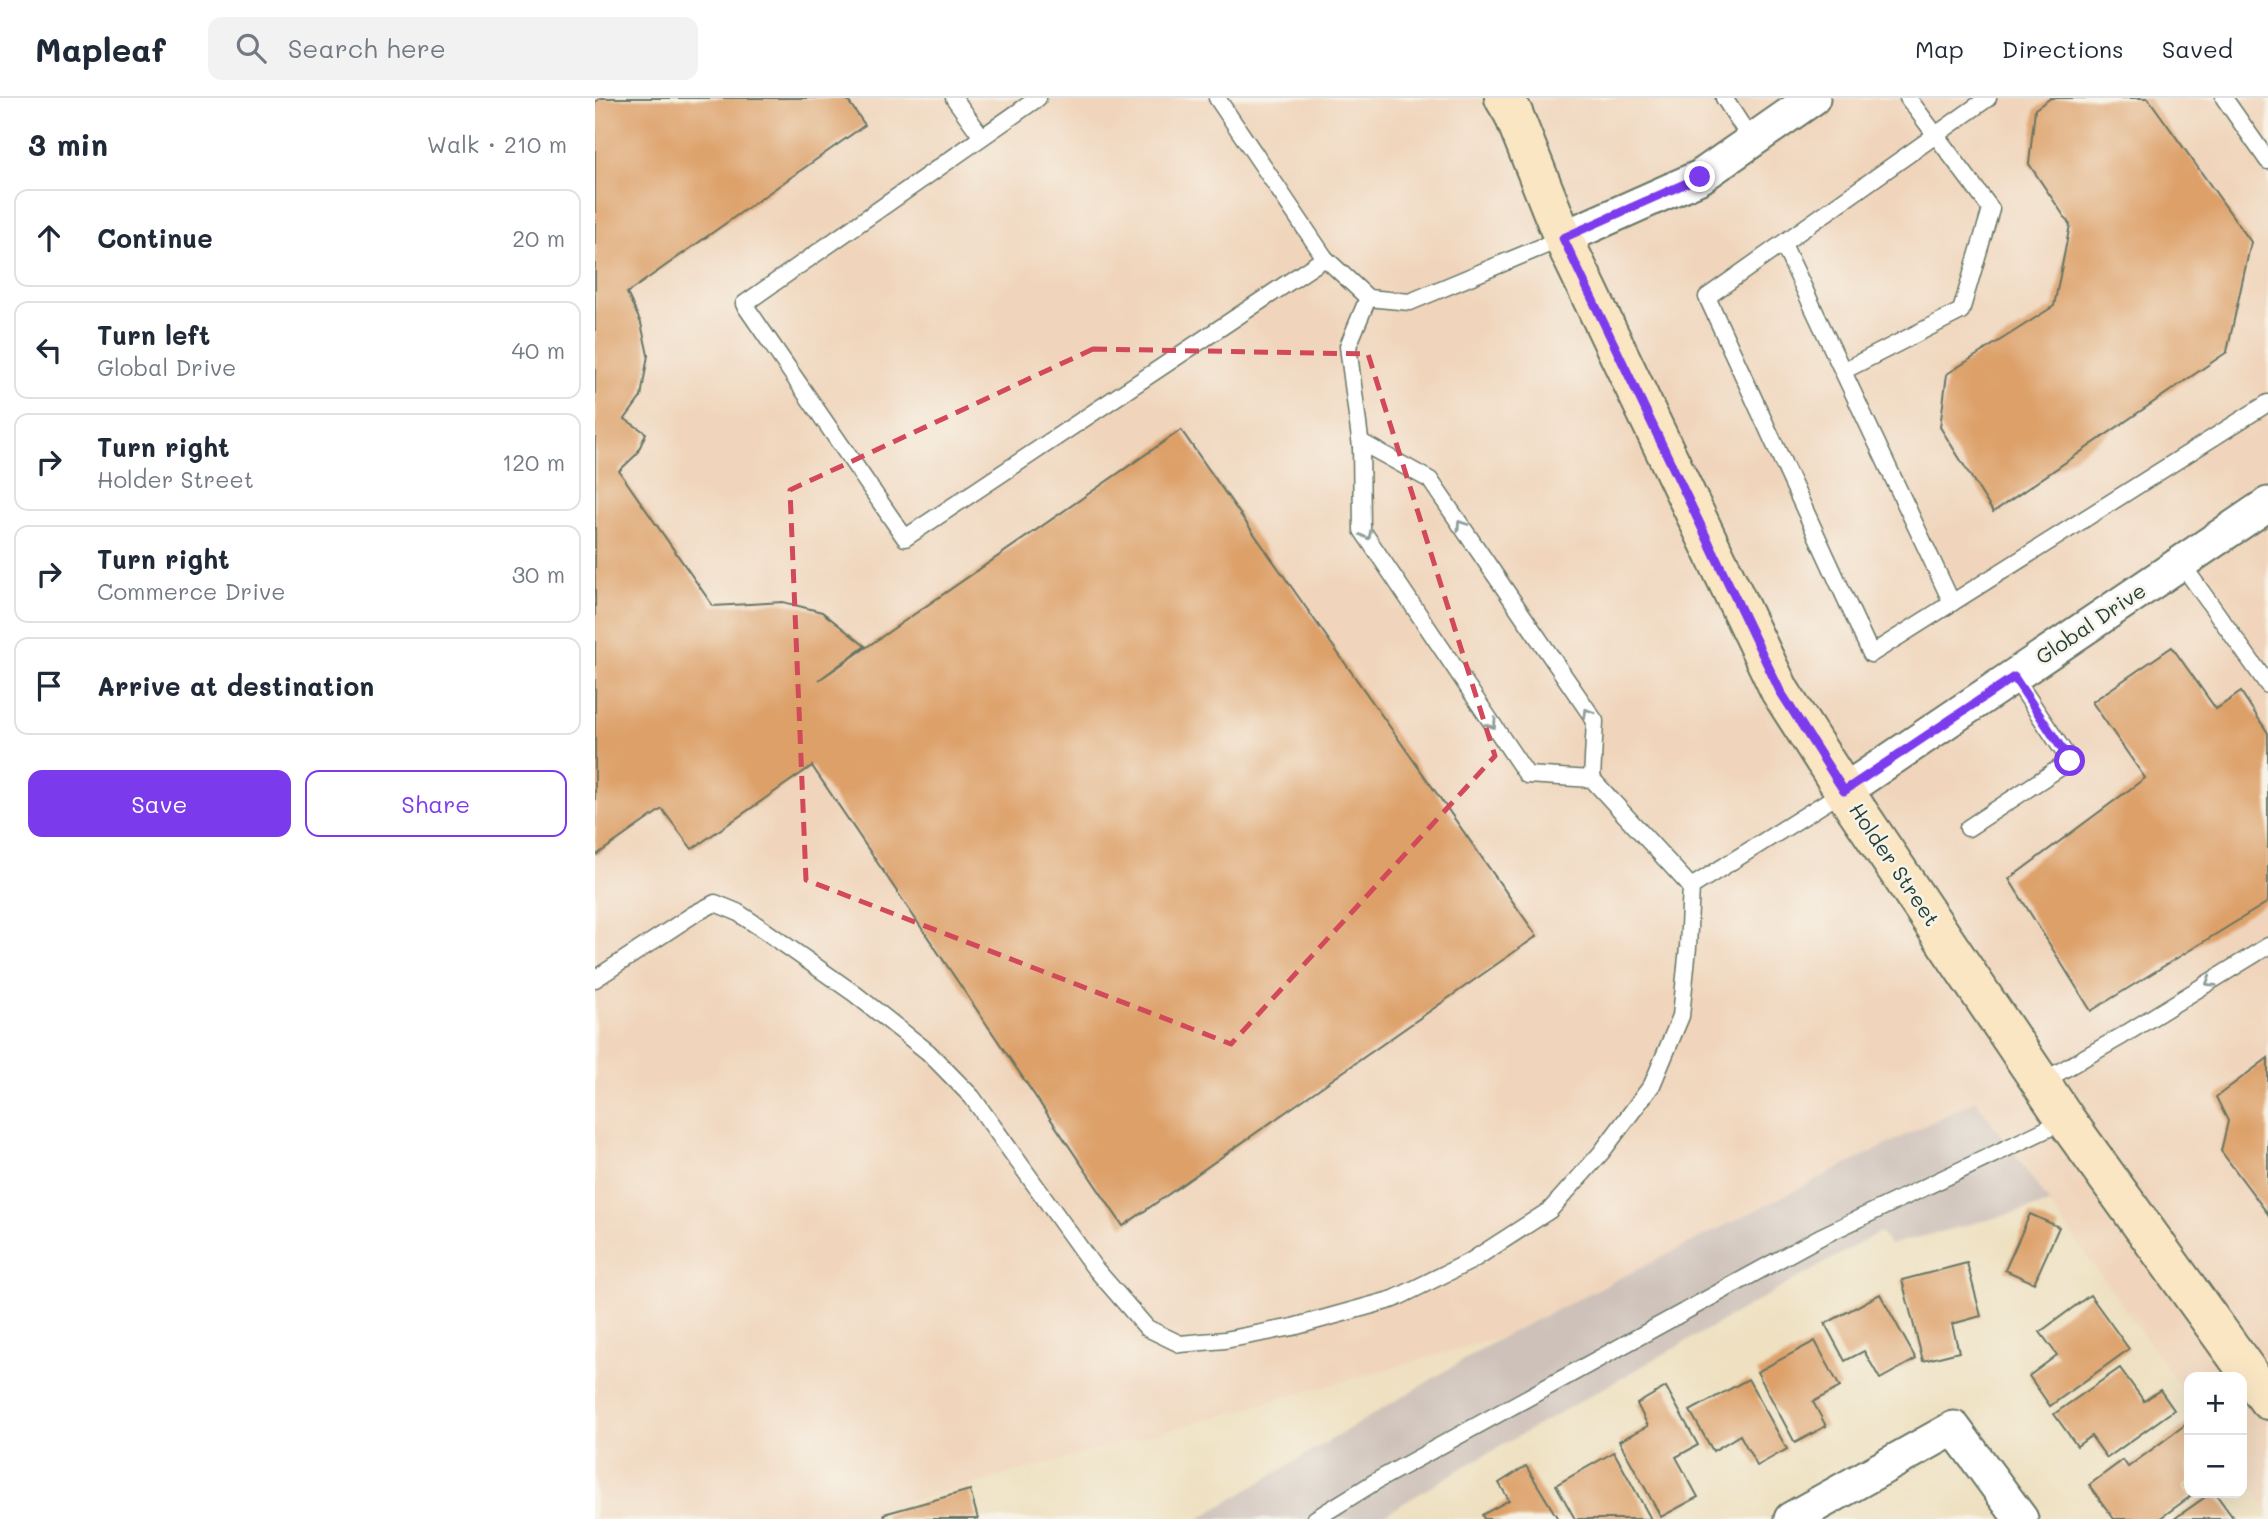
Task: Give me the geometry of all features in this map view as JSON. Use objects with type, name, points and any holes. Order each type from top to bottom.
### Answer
[{"type":"street","name":"Holder Street","points":[[1504,98],[1513,113],[1563,238],[1780,691],[1844,791],[2066,1120],[2268,1400]]},
{"type":"street","points":[[1563,238],[1700,177],[1813,98]]},
{"type":"street","name":"Global Drive","points":[[1844,791],[2268,504]]},
{"type":"street","points":[[1791,1519],[1954,1428],[2021,1519]]},
{"type":"lane","points":[[954,98],[982,137]]},
{"type":"lane","points":[[1038,98],[744,304],[905,538],[1325,258]]},
{"type":"lane","points":[[1217,98],[1325,258],[1368,298],[1416,301],[1563,238]]},
{"type":"lane","points":[[1724,98],[1752,141]]},
{"type":"lane","points":[[1843,371],[1961,311],[1991,209],[1907,98]]},
{"type":"lane","points":[[1987,98],[1707,297],[1871,654],[2268,403]]},
{"type":"lane","points":[[2224,98],[2268,161]]},
{"type":"lane","points":[[1783,244],[1952,603]]},
{"type":"lane","points":[[595,979],[715,903],[737,912],[855,994],[928,1052],[972,1097],[1093,1266],[1147,1328],[1180,1344],[1225,1340],[1293,1327],[1395,1299],[1471,1261],[1550,1210],[1601,1153],[1652,1085],[1681,1016],[1691,887],[1592,779],[1527,775],[1361,530],[1361,447],[1348,345],[1368,298]]},
{"type":"lane","points":[[1361,447],[1361,442],[1430,480],[1595,720],[1592,779]]},
{"type":"lane","points":[[2181,563],[2266,681]]},
{"type":"lane","points":[[1968,828],[2070,761],[2014,677]]},
{"type":"lane","points":[[1691,887],[1844,791]]},
{"type":"lane","points":[[2041,1083],[2268,946]]},
{"type":"lane","points":[[1315,1519],[1378,1480],[1820,1237],[2066,1120]]},
{"type":"highlighted area","points":[[1093,349],[1368,354],[1495,756],[1231,1044],[806,880],[790,490]]},
{"type":"shaded area","points":[[595,98],[2268,98],[2268,1510],[2247,1480],[2247,1372],[2184,1372],[2184,1392],[1976,1101],[1502,1337],[848,1519],[595,1519]]},
{"type":"shaded area","points":[[1976,1100],[2050,1204],[1889,1245],[1880,1232],[1377,1519],[1199,1519],[1502,1337]]},
{"type":"building","points":[[601,98],[846,98],[865,125],[627,293],[641,323],[648,355],[641,397],[625,419],[646,433],[637,454],[619,471],[713,606],[783,602],[822,612],[865,646],[819,680],[1181,430],[1537,936],[1123,1226],[812,766],[692,849],[662,809],[595,856],[595,102]]},
{"type":"building","points":[[2051,98],[2148,98],[2251,242],[2227,352],[1993,512],[1940,427],[1947,374],[2054,306],[2070,225],[2029,164],[2035,109]]},
{"type":"building","points":[[2172,647],[2216,709],[2241,692],[2268,733],[2268,902],[2091,1011],[2009,879],[2145,778],[2092,702]]},
{"type":"building","points":[[2268,1058],[2268,1214],[2221,1151],[2228,1121],[2216,1097]]},
{"type":"building","points":[[2030,1214],[2059,1227],[2034,1283],[2005,1270]]},
{"type":"building","points":[[1967,1263],[1981,1316],[1952,1324],[1959,1352],[1923,1361],[1902,1280]]},
{"type":"building","points":[[1880,1294],[1916,1359],[1880,1379],[1864,1351],[1845,1361],[1825,1324]]},
{"type":"building","points":[[2090,1295],[2129,1349],[2050,1406],[2029,1376],[2057,1355],[2040,1332]]},
{"type":"building","points":[[1815,1341],[1840,1387],[1813,1402],[1826,1426],[1795,1443],[1757,1372]]},
{"type":"building","points":[[2120,1368],[2144,1401],[2160,1390],[2174,1410],[2107,1458],[2091,1436],[2077,1446],[2054,1414]]},
{"type":"building","points":[[1748,1379],[1787,1449],[1757,1466],[1740,1435],[1713,1451],[1690,1411]]},
{"type":"building","points":[[1666,1387],[1698,1445],[1676,1457],[1698,1497],[1661,1517],[1619,1441],[1648,1426],[1637,1404]]},
{"type":"building","points":[[2184,1426],[2184,1498],[2188,1498],[2159,1519],[2114,1519],[2089,1485],[2123,1460],[2128,1467]]},
{"type":"building","points":[[1614,1452],[1651,1519],[1575,1519],[1556,1485]]},
{"type":"building","points":[[1526,1466],[1558,1519],[1484,1519],[1482,1515],[1509,1500],[1499,1483]]},
{"type":"building","points":[[970,1490],[978,1519],[886,1519],[884,1514]]},
{"type":"building","points":[[2204,1498],[2219,1498],[2234,1519],[2174,1519]]},
{"type":"route","points":[[1700,177],[1563,238],[1780,691],[1844,791],[2014,677],[2070,761]]}]
